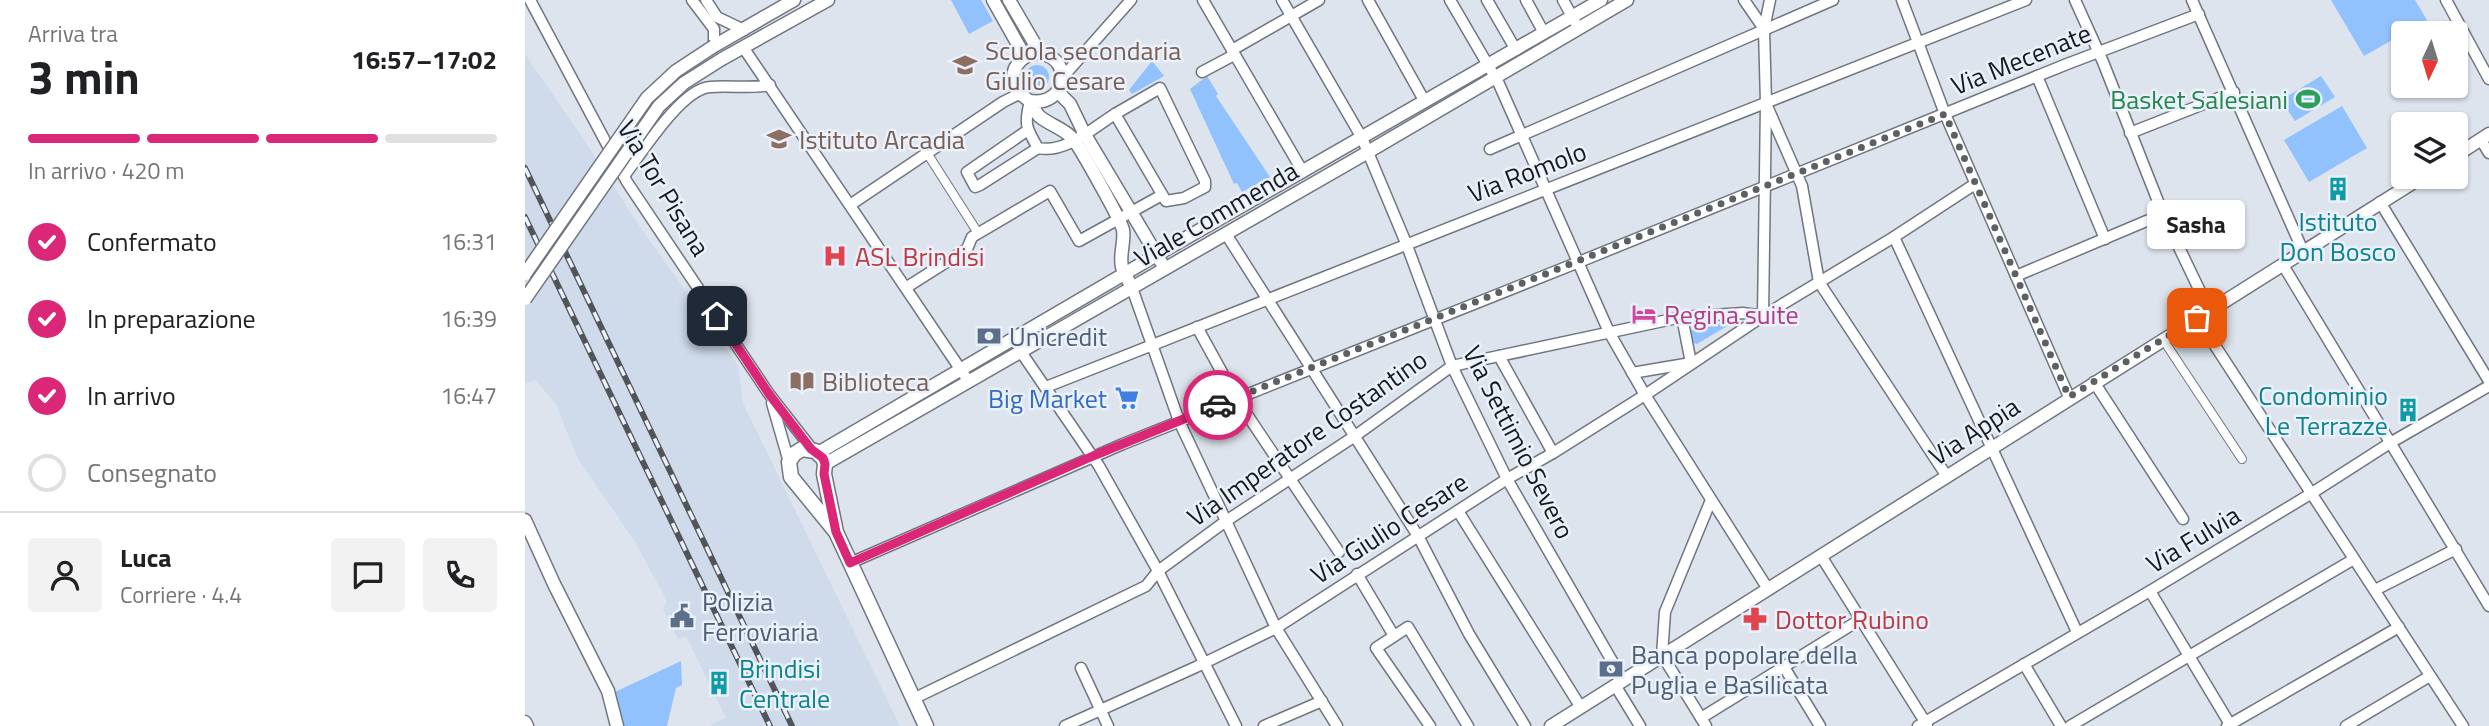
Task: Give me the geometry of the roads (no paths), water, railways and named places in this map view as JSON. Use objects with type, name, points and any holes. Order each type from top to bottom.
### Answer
[{"type":"main road","points":[[789,461],[802,449],[820,460],[813,485],[798,484]]},
{"type":"main road","name":"Via Tor Pisana","points":[[820,460],[836,532],[926,726]]},
{"type":"main road","name":"Via Tor Pisana","points":[[789,461],[790,477],[836,532]]},
{"type":"street","name":"Via Tor Pisana","points":[[530,0],[624,176],[769,394],[820,460]]},
{"type":"street","points":[[691,0],[714,29],[714,46]]},
{"type":"street","points":[[706,0],[717,17],[744,30]]},
{"type":"street","points":[[525,274],[647,98],[676,71],[794,0]]},
{"type":"street","points":[[525,299],[659,106],[684,83],[808,5],[828,0]]},
{"type":"street","points":[[993,0],[1025,57]]},
{"type":"street","points":[[1009,0],[1040,53],[1058,64],[1062,78]]},
{"type":"street","points":[[849,205],[927,153],[1024,98],[1046,101],[1058,92],[1062,78],[1131,0]]},
{"type":"street","points":[[1203,0],[1303,172]]},
{"type":"street","name":"Via Settimio Severo","points":[[1282,0],[1362,138],[1406,243],[1452,366],[1507,479],[1619,682],[1640,726]]},
{"type":"street","points":[[1202,72],[1319,0]]},
{"type":"street","points":[[1368,0],[1425,102]]},
{"type":"street","points":[[1450,0],[1496,78],[1609,332],[1645,395],[1767,589]]},
{"type":"street","points":[[1487,0],[1516,50]]},
{"type":"street","points":[[1526,0],[1544,33]]},
{"type":"street","points":[[1563,0],[1576,23]]},
{"type":"street","name":"Viale Commenda","points":[[820,460],[969,382],[1496,78],[1576,23],[1601,0]]},
{"type":"street","name":"Viale Commenda","points":[[820,460],[962,369],[1544,33],[1576,23],[1627,0]]},
{"type":"street","points":[[1744,0],[1765,29]]},
{"type":"street","points":[[1763,316],[1765,29],[1770,0]]},
{"type":"street","points":[[1490,149],[1833,0]]},
{"type":"street","points":[[1902,0],[1945,114],[2069,397]]},
{"type":"street","name":"Via Romolo","points":[[1046,387],[2026,0]]},
{"type":"street","points":[[2075,0],[2099,52],[2163,214],[2209,310]]},
{"type":"street","points":[[2192,0],[2303,251]]},
{"type":"street","points":[[2445,0],[2489,79]]},
{"type":"street","name":"Via Mecenate","points":[[850,563],[1179,421],[1436,320],[2037,76],[2199,14]]},
{"type":"street","points":[[743,47],[969,382]]},
{"type":"street","points":[[1040,53],[1025,57],[1015,67],[1013,81],[1038,115],[1079,137],[1132,211],[1165,269]]},
{"type":"street","points":[[2037,76],[2105,239]]},
{"type":"street","points":[[624,176],[666,122],[692,94],[707,86],[757,88],[770,85]]},
{"type":"street","points":[[1028,130],[967,172],[967,177],[975,187],[1038,148],[1049,150],[1079,137],[1115,114],[1160,88],[1205,180],[1205,187],[1184,198],[1166,201],[1115,114]]},
{"type":"street","points":[[1058,92],[1070,104],[1079,137],[1123,229],[1122,267],[1179,421],[1276,628],[1336,726]]},
{"type":"street","points":[[2130,133],[2234,92]]},
{"type":"street","points":[[1024,98],[1025,120],[1038,148]]},
{"type":"street","points":[[1766,103],[1802,186],[1819,282],[1946,475]]},
{"type":"street","points":[[2468,148],[2485,137],[2489,153]]},
{"type":"street","points":[[927,153],[978,233]]},
{"type":"street","name":"Via Giulio Cesare","points":[[1065,726],[1276,628],[1507,479],[1645,395],[1763,316],[1894,237],[1975,184]]},
{"type":"street","name":"Via Appia","points":[[1551,726],[2402,189]]},
{"type":"street","points":[[907,287],[967,249],[972,237],[1050,191],[1079,241],[1162,195]]},
{"type":"street","points":[[2380,202],[2489,384]]},
{"type":"street","points":[[2016,276],[2163,214]]},
{"type":"street","points":[[1226,234],[1418,536],[1469,634],[1525,726]]},
{"type":"street","points":[[1894,237],[2077,632]]},
{"type":"street","points":[[2283,265],[2390,443],[2456,549],[2485,590],[2489,606]]},
{"type":"street","name":"Via Imperatore Costantino","points":[[913,699],[1146,586],[1158,570],[1226,521],[1355,436],[1452,366],[1682,317],[1743,313],[1763,316]]},
{"type":"street","points":[[1682,317],[1691,363]]},
{"type":"street","points":[[2197,318],[2463,726]]},
{"type":"street","points":[[1197,327],[1236,398],[1339,552]]},
{"type":"street","points":[[2168,347],[2242,459]]},
{"type":"street","points":[[1021,352],[1093,456],[1158,570],[1236,726]]},
{"type":"street","points":[[1499,356],[1553,453]]},
{"type":"street","name":"Via Giulio Cesare","points":[[1632,373],[1691,363]]},
{"type":"street","points":[[2094,382],[2183,519]]},
{"type":"street","name":"Via Fulvia","points":[[1923,725],[2312,494],[2390,443],[2489,384]]},
{"type":"street","name":"Via Tor Pisana","points":[[769,394],[789,461]]},
{"type":"street","points":[[1711,500],[1665,612],[1662,655],[1704,722],[1784,667],[1861,619]]},
{"type":"street","points":[[1458,511],[1580,706]]},
{"type":"street","points":[[525,520],[608,691],[617,726]]},
{"type":"street","points":[[2375,590],[2456,549]]},
{"type":"street","points":[[1821,556],[1923,725]]},
{"type":"street","points":[[2070,726],[2190,658],[2354,559]]},
{"type":"street","points":[[1357,575],[1394,636]]},
{"type":"street","points":[[2150,591],[2229,725],[2399,627]]},
{"type":"street","points":[[1430,726],[1377,648],[1408,626],[1468,726]]},
{"type":"street","points":[[2024,664],[2061,726]]},
{"type":"street","points":[[1784,667],[1820,726]]},
{"type":"street","points":[[1081,668],[1108,726]]},
{"type":"street","points":[[2346,726],[2430,676]]},
{"type":"street","points":[[1264,726],[1322,701]]},
{"type":"railway","points":[[525,168],[792,726]]},
{"type":"railway","points":[[525,217],[770,726]]},
{"type":"place","name":"Scuola secondaria Giulio Cesare","points":[[965,65]]},
{"type":"place","name":"Basket Salesiani","points":[[2308,99]]},
{"type":"place","name":"Istituto Arcadia","points":[[779,139]]},
{"type":"place","name":"Istituto Don Bosco","points":[[2338,189]]},
{"type":"place","name":"ASL Brindisi","points":[[835,256]]},
{"type":"place","name":"Regina suite","points":[[1644,314]]},
{"type":"place","name":"Sasha","points":[[2197,318]]},
{"type":"place","name":"Unicredit","points":[[989,336]]},
{"type":"place","name":"Biblioteca","points":[[802,381]]},
{"type":"place","name":"Big Market","points":[[1127,398]]},
{"type":"place","name":"Condominio Le Terrazze","points":[[2408,410]]},
{"type":"place","name":"Polizia Ferroviaria","points":[[682,616]]},
{"type":"place","name":"Dottor Rubino","points":[[1755,619]]},
{"type":"place","name":"Banca popolare della Puglia e Basilicata","points":[[1611,669]]},
{"type":"place","name":"Brindisi Centrale","points":[[719,683]]}]
